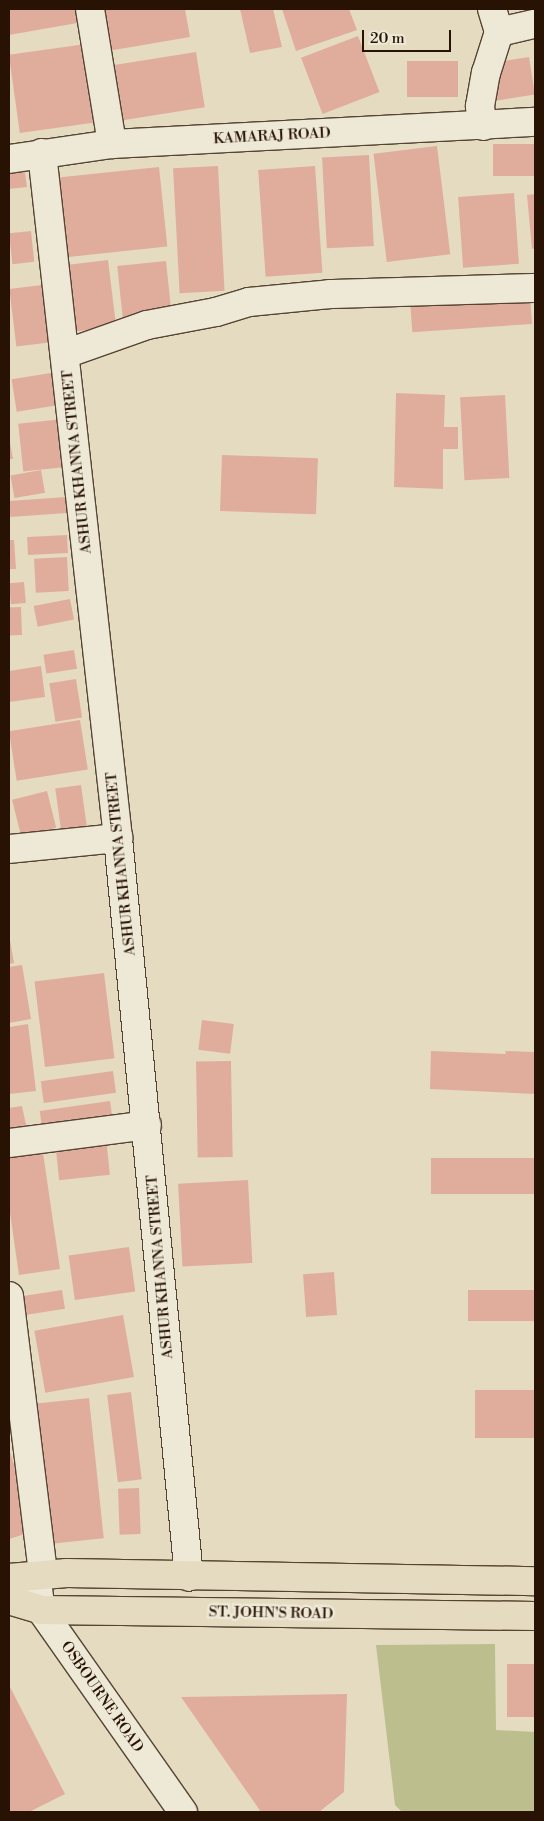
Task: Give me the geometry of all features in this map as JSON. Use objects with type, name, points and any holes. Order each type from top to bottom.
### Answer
[{"type":"main road","points":[[9,1578],[39,1574],[535,1581]]},
{"type":"main road","name":"ST. JOHN'S ROAD","points":[[9,1600],[40,1610],[535,1616]]},
{"type":"street","points":[[90,9],[112,144]]},
{"type":"street","points":[[483,126],[480,106],[496,20],[535,24]]},
{"type":"street","name":"KAMARAJ ROAD","points":[[9,159],[112,144],[535,122]]},
{"type":"street","name":"ASHUR KHANNA STREET","points":[[42,153],[118,838],[189,1577]]},
{"type":"street","points":[[65,354],[147,325],[216,312],[249,302],[330,294],[535,288]]},
{"type":"street","points":[[10,841],[118,838]]},
{"type":"street","points":[[9,1143],[147,1125]]},
{"type":"street","name":"OSBOURNE ROAD","points":[[9,1296],[39,1574],[40,1610],[183,1812]]},
{"type":"green space","points":[[495,1644],[496,1730],[535,1732],[535,1812],[402,1812],[395,1805],[376,1645]]},
{"type":"building","points":[[9,9],[81,9],[83,22],[9,35]]},
{"type":"building","points":[[100,9],[185,9],[190,37],[108,51]]},
{"type":"building","points":[[240,9],[273,9],[282,47],[250,53]]},
{"type":"building","points":[[282,9],[349,9],[357,30],[296,51]]},
{"type":"building","points":[[358,36],[380,92],[323,114],[301,58]]},
{"type":"building","points":[[93,43],[104,121],[20,133],[9,55]]},
{"type":"building","points":[[196,52],[205,107],[112,122],[103,67]]},
{"type":"building","points":[[529,57],[535,95],[497,100],[491,63]]},
{"type":"building","points":[[407,61],[458,61],[458,97],[407,97]]},
{"type":"building","points":[[493,144],[535,144],[535,176],[493,176]]},
{"type":"building","points":[[437,146],[450,254],[387,262],[373,154]]},
{"type":"building","points":[[369,155],[374,246],[327,248],[322,157]]},
{"type":"building","points":[[24,166],[27,187],[9,189],[9,168]]},
{"type":"building","points":[[218,166],[225,291],[180,293],[173,168]]},
{"type":"building","points":[[315,166],[322,273],[266,277],[258,170]]},
{"type":"building","points":[[159,167],[167,247],[64,257],[56,178]]},
{"type":"building","points":[[514,193],[519,264],[463,268],[458,197]]},
{"type":"building","points":[[535,194],[535,248],[532,249],[527,195]]},
{"type":"building","points":[[31,231],[34,262],[12,264],[9,233]]},
{"type":"building","points":[[108,260],[116,327],[71,332],[62,266]]},
{"type":"building","points":[[166,261],[172,319],[123,324],[117,266]]},
{"type":"building","points":[[50,284],[57,342],[16,347],[9,289]]},
{"type":"building","points":[[530,295],[532,324],[412,332],[410,303]]},
{"type":"building","points":[[57,372],[62,405],[17,412],[12,379]]},
{"type":"building","points":[[396,393],[445,395],[444,427],[458,427],[458,449],[443,449],[443,489],[394,487]]},
{"type":"building","points":[[505,395],[509,478],[464,480],[460,397]]},
{"type":"building","points":[[63,419],[68,467],[23,471],[18,424]]},
{"type":"building","points":[[9,437],[13,459],[9,459]]},
{"type":"building","points":[[222,455],[318,458],[316,514],[220,511]]},
{"type":"building","points":[[41,470],[45,493],[14,498],[10,475]]},
{"type":"building","points":[[66,497],[67,513],[10,517],[9,501]]},
{"type":"building","points":[[67,535],[68,553],[28,555],[27,537]]},
{"type":"building","points":[[9,540],[14,540],[16,569],[9,569]]},
{"type":"building","points":[[67,557],[69,591],[36,593],[34,559]]},
{"type":"building","points":[[24,582],[26,603],[11,604],[9,583]]},
{"type":"building","points":[[70,599],[74,620],[38,627],[34,606]]},
{"type":"building","points":[[9,607],[21,607],[22,635],[10,635]]},
{"type":"building","points":[[74,650],[77,669],[46,674],[43,655]]},
{"type":"building","points":[[41,666],[45,697],[9,702],[9,671]]},
{"type":"building","points":[[76,679],[82,718],[55,722],[49,683]]},
{"type":"building","points":[[80,720],[88,769],[17,781],[9,731]]},
{"type":"building","points":[[81,785],[87,829],[61,832],[55,789]]},
{"type":"building","points":[[47,791],[56,828],[21,837],[12,800]]},
{"type":"building","points":[[9,941],[14,963],[9,964]]},
{"type":"building","points":[[22,965],[31,1019],[9,1023],[9,967]]},
{"type":"building","points":[[104,973],[114,1058],[45,1067],[35,982]]},
{"type":"building","points":[[202,1020],[234,1024],[230,1054],[198,1050]]},
{"type":"building","points":[[28,1024],[36,1091],[9,1094],[9,1027]]},
{"type":"building","points":[[431,1051],[506,1054],[505,1051],[535,1052],[535,1094],[430,1089]]},
{"type":"building","points":[[231,1061],[233,1157],[198,1158],[196,1062]]},
{"type":"building","points":[[113,1071],[116,1093],[44,1103],[41,1081]]},
{"type":"building","points":[[110,1101],[113,1122],[43,1132],[40,1111]]},
{"type":"building","points":[[22,1106],[28,1134],[9,1137],[9,1108]]},
{"type":"building","points":[[106,1138],[110,1175],[59,1180],[55,1143]]},
{"type":"building","points":[[42,1146],[60,1269],[19,1275],[9,1206],[9,1150]]},
{"type":"building","points":[[431,1158],[535,1158],[535,1194],[431,1194]]},
{"type":"building","points":[[248,1180],[252,1263],[182,1267],[178,1184]]},
{"type":"building","points":[[129,1247],[135,1292],[75,1300],[69,1255]]},
{"type":"building","points":[[334,1272],[337,1315],[306,1317],[303,1274]]},
{"type":"building","points":[[62,1290],[65,1309],[26,1315],[23,1296]]},
{"type":"building","points":[[468,1290],[535,1290],[535,1321],[468,1321]]},
{"type":"building","points":[[123,1315],[134,1377],[45,1393],[34,1331]]},
{"type":"building","points":[[475,1390],[535,1390],[535,1438],[475,1438]]},
{"type":"building","points":[[131,1392],[142,1479],[118,1482],[107,1395]]},
{"type":"building","points":[[89,1398],[104,1538],[49,1544],[34,1404]]},
{"type":"building","points":[[9,1449],[35,1531],[9,1539]]},
{"type":"building","points":[[139,1488],[141,1534],[120,1535],[118,1489]]},
{"type":"building","points":[[507,1664],[535,1664],[535,1717],[507,1717]]},
{"type":"building","points":[[9,1685],[65,1794],[29,1812],[9,1812]]},
{"type":"building","points":[[347,1694],[344,1792],[319,1812],[261,1812],[181,1697]]}]
